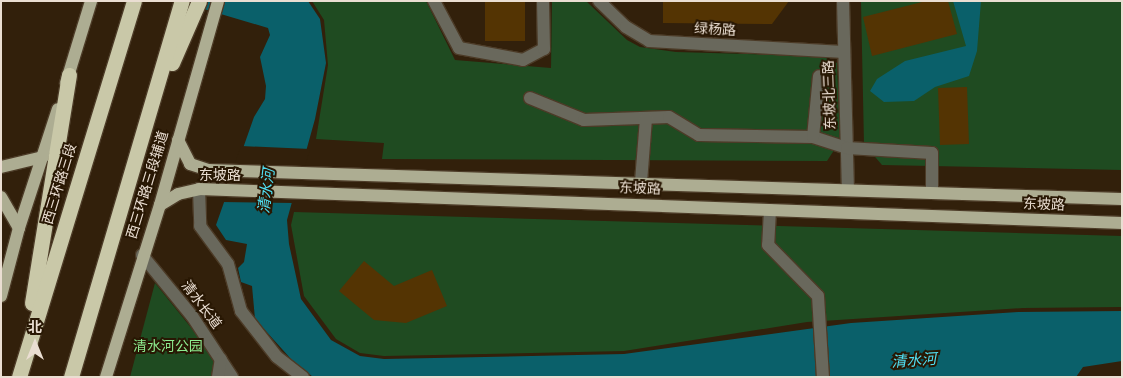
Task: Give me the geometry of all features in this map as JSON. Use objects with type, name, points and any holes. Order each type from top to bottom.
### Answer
[{"type":"highway","name":"西三环路三段","points":[[18,377],[134,1]]},
{"type":"highway","points":[[72,377],[180,6]]},
{"type":"highway","points":[[150,110],[197,7]]},
{"type":"highway","points":[[24,355],[69,75]]},
{"type":"main road","points":[[1,296],[17,223],[43,157],[91,1]]},
{"type":"main road","name":"西三环路三段辅道","points":[[106,377],[142,255],[160,205],[218,1]]},
{"type":"main road","name":"东坡路","points":[[178,140],[190,164],[208,170],[848,188],[1122,199]]},
{"type":"main road","points":[[1,167],[43,157]]},
{"type":"main road","points":[[206,190],[208,170]]},
{"type":"main road","name":"东坡路","points":[[160,205],[178,194],[206,190],[325,192],[1122,223]]},
{"type":"main road","points":[[1,197],[17,223]]},
{"type":"street","points":[[434,1],[458,48],[523,60],[544,49],[543,1]]},
{"type":"street","name":"绿杨路","points":[[599,1],[626,27],[649,41],[844,52]]},
{"type":"street","name":"东坡北三路","points":[[843,1],[848,188]]},
{"type":"street","points":[[813,137],[819,76]]},
{"type":"street","points":[[530,98],[584,120],[669,117],[699,135],[813,137],[847,148],[932,153],[932,191]]},
{"type":"street","points":[[641,182],[646,118]]},
{"type":"street","points":[[206,190],[200,226],[228,264],[240,311],[277,357],[302,377]]},
{"type":"street","points":[[1,208],[17,223]]},
{"type":"street","points":[[770,210],[768,245],[818,296],[823,377]]},
{"type":"street","name":"清水长道","points":[[142,255],[192,316],[232,377]]},
{"type":"street","points":[[218,377],[221,359]]},
{"type":"green space","points":[[312,1],[426,1],[455,60],[551,68],[552,1],[586,1],[627,40],[640,47],[676,52],[822,56],[837,63],[840,141],[827,161],[382,159],[384,143],[316,139],[328,65],[324,20]]},
{"type":"green space","points":[[861,1],[1122,1],[1122,170],[882,165],[864,144]]},
{"type":"green space","points":[[294,212],[1122,236],[1122,307],[1023,308],[807,322],[624,351],[384,356],[360,353],[336,339],[304,296],[291,225]]},
{"type":"green space","name":"清水河公园","points":[[155,283],[205,345],[222,377],[130,377]]},
{"type":"water","name":"清水河","points":[[177,1],[308,1],[320,19],[326,63],[315,119],[287,220],[289,244],[301,299],[331,340],[360,356],[384,359],[624,354],[851,323],[1018,312],[1122,311],[1122,361],[1083,367],[1076,377],[313,377],[291,359],[255,319],[252,286],[241,282],[238,268],[244,262],[247,244],[226,240],[216,225],[254,117],[265,99],[266,86],[260,57],[270,35],[268,28]]},
{"type":"water","points":[[953,1],[981,1],[977,51],[969,76],[935,87],[914,101],[884,102],[870,91],[877,79],[905,61],[966,46]]},
{"type":"pier","points":[[241,146],[310,149],[294,203],[222,202]]},
{"type":"building","points":[[485,1],[525,1],[525,41],[485,41]]},
{"type":"building","points":[[663,1],[789,1],[772,24],[663,23]]},
{"type":"building","points":[[926,1],[948,1],[957,34],[872,56],[863,17]]},
{"type":"building","points":[[967,87],[969,144],[940,145],[938,88]]},
{"type":"building","points":[[364,261],[394,286],[432,270],[447,306],[406,323],[374,320],[339,291]]}]
